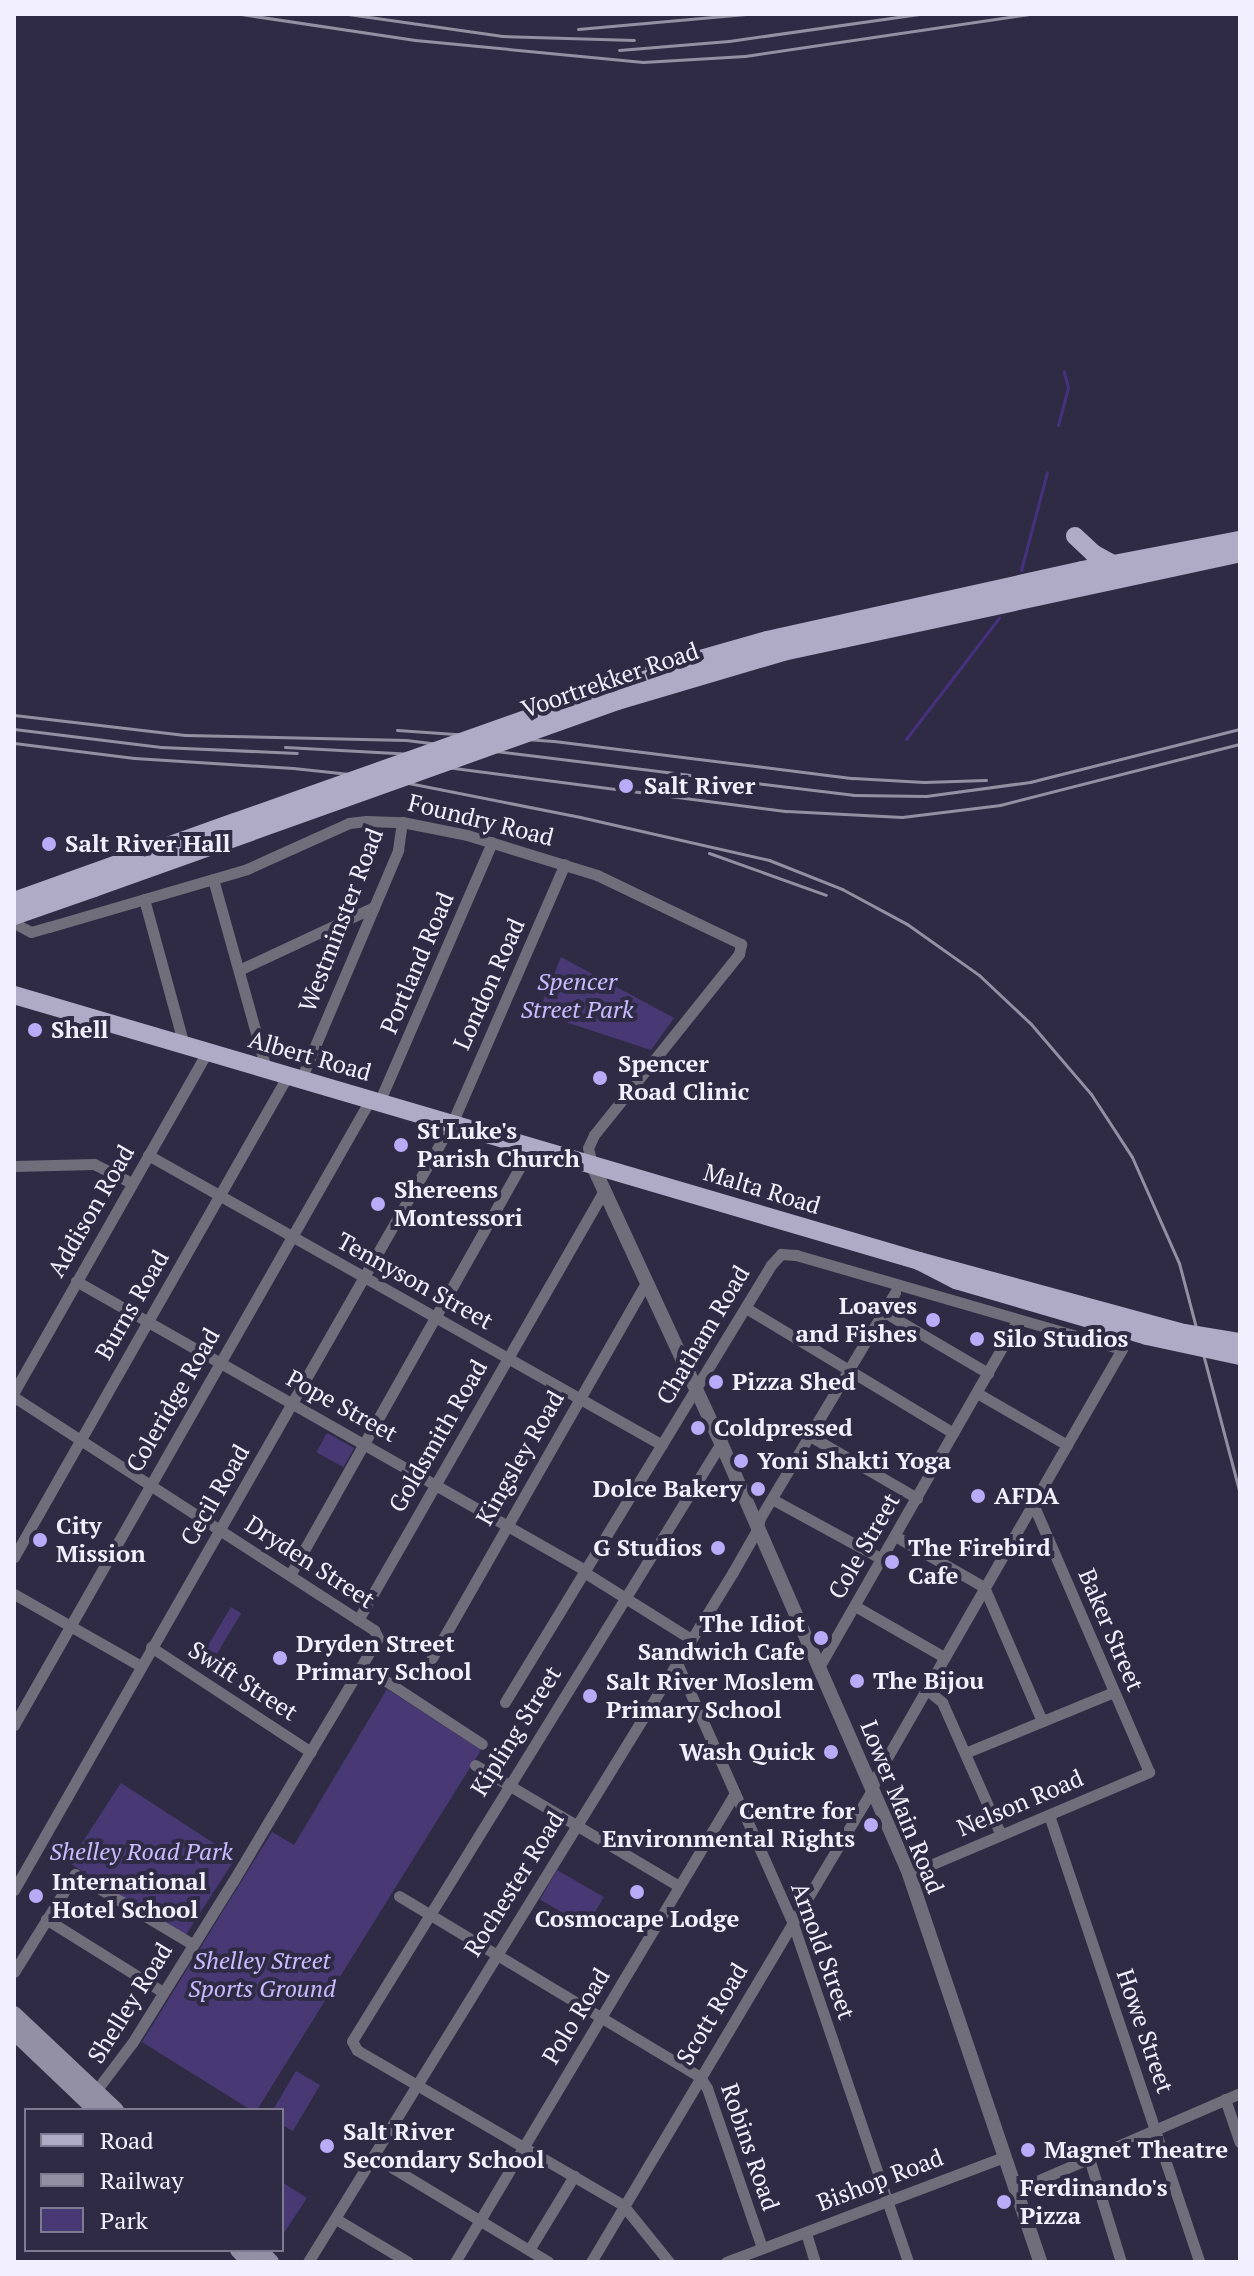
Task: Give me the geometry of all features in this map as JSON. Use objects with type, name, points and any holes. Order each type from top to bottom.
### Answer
[{"type":"main road","points":[[1075,536],[1093,553],[1113,564]]},
{"type":"main road","name":"Voortrekker Road","points":[[14,901],[667,676],[797,649],[1201,554],[1240,540]]},
{"type":"main road","name":"Voortrekker Road","points":[[14,916],[767,640],[1113,564],[1240,553]]},
{"type":"main road","name":"Albert Road","points":[[14,995],[592,1164]]},
{"type":"main road","name":"Malta Road","points":[[592,1164],[1145,1324],[1240,1342]]},
{"type":"main road","name":"Malta Road","points":[[919,1261],[956,1280],[1147,1336],[1240,1356]]},
{"type":"main road","points":[[14,2014],[93,2101]]},
{"type":"main road","points":[[14,2032],[93,2101]]},
{"type":"street","name":"Foundry Road","points":[[14,923],[31,932],[213,879],[263,863],[349,823],[402,822],[492,842],[597,875],[737,940],[741,951],[594,1135],[588,1148],[592,1164]]},
{"type":"street","name":"Westminster Road","points":[[294,1077],[374,907],[398,850],[402,822]]},
{"type":"street","name":"Portland Road","points":[[376,1099],[492,842]]},
{"type":"street","name":"London Road","points":[[453,1121],[565,864]]},
{"type":"street","points":[[213,879],[266,1069]]},
{"type":"street","points":[[144,899],[184,1045]]},
{"type":"street","points":[[239,970],[374,907]]},
{"type":"street","name":"Addison Road","points":[[14,1394],[207,1052]]},
{"type":"street","name":"Burns Road","points":[[14,1557],[219,1196],[294,1077]]},
{"type":"street","name":"Coleridge Road","points":[[14,1725],[292,1237],[376,1099]]},
{"type":"street","name":"Cecil Road","points":[[14,1890],[453,1121]]},
{"type":"street","points":[[290,1575],[532,1146]]},
{"type":"street","name":"Tennyson Street","points":[[148,1155],[662,1445]]},
{"type":"street","points":[[14,1166],[94,1164],[132,1183]]},
{"type":"street","name":"Lower Main Road","points":[[592,1164],[721,1443],[909,1874],[1040,2262]]},
{"type":"street","name":"Goldsmith Road","points":[[358,1620],[604,1191]]},
{"type":"street","name":"Chatham Road","points":[[505,1702],[775,1259],[788,1253],[1122,1349]]},
{"type":"street","name":"Pope Street","points":[[76,1281],[508,1525],[691,1639]]},
{"type":"street","name":"Kingsley Road","points":[[432,1658],[647,1281]]},
{"type":"street","name":"Rochester Road","points":[[308,2262],[677,1663],[895,1292]]},
{"type":"street","points":[[746,1308],[953,1433]]},
{"type":"street","points":[[884,1312],[988,1373]]},
{"type":"street","name":"Cole Street","points":[[819,1667],[1017,1321]]},
{"type":"street","name":"Scott Road","points":[[591,2262],[872,1790],[944,1657],[1122,1349]]},
{"type":"street","points":[[977,1393],[1067,1445]]},
{"type":"street","name":"Dryden Street","points":[[14,1394],[374,1630],[378,1638]]},
{"type":"street","points":[[810,1436],[917,1498]]},
{"type":"street","name":"Kipling Street","points":[[416,2084],[352,2045],[429,1914],[721,1443]]},
{"type":"street","points":[[772,1499],[882,1559]]},
{"type":"street","name":"Baker Street","points":[[1033,1504],[1149,1772]]},
{"type":"street","points":[[895,1536],[984,1587],[1042,1721]]},
{"type":"street","points":[[14,1594],[141,1666]]},
{"type":"street","points":[[855,1606],[944,1657]]},
{"type":"street","name":"Shelley Road","points":[[93,2101],[311,1752],[378,1638]]},
{"type":"street","name":"Swift Street","points":[[151,1647],[311,1752]]},
{"type":"street","name":"Arnold Street","points":[[677,1663],[792,1921],[908,2262]]},
{"type":"street","points":[[363,1666],[482,1744]]},
{"type":"street","points":[[926,1689],[942,1702],[1001,1835]]},
{"type":"street","points":[[965,1753],[1114,1692]]},
{"type":"street","points":[[475,1765],[679,1886]]},
{"type":"street","name":"Nelson Road","points":[[909,1874],[1149,1772]]},
{"type":"street","name":"Polo Road","points":[[455,2262],[735,1793]]},
{"type":"street","name":"Howe Street","points":[[1049,1815],[1199,2262]]},
{"type":"street","points":[[14,1972],[75,1874],[192,1944]]},
{"type":"street","name":"Robins Road","points":[[399,1896],[700,2077],[762,2248]]},
{"type":"street","points":[[46,1919],[163,1992]]},
{"type":"street","points":[[416,2084],[623,2205],[669,2262]]},
{"type":"street","points":[[1016,2190],[1240,2093]]},
{"type":"street","points":[[1225,2099],[1240,2143]]},
{"type":"street","points":[[373,2156],[549,2262]]},
{"type":"street","name":"Bishop Road","points":[[726,2262],[1004,2157]]},
{"type":"street","points":[[1089,2158],[1121,2262]]},
{"type":"street","points":[[529,2250],[574,2176]]},
{"type":"street","points":[[336,2219],[408,2262]]},
{"type":"street","points":[[806,2233],[815,2262]]},
{"type":"green space","name":"Spencer Street Park","points":[[561,957],[674,1018],[651,1050],[538,1013]]},
{"type":"green space","points":[[327,1433],[354,1448],[343,1467],[316,1452]]},
{"type":"green space","points":[[231,1607],[241,1613],[217,1654],[206,1648]]},
{"type":"green space","name":"Shelley Street Sports Ground","points":[[387,1689],[481,1750],[258,2108],[248,2108],[142,2042],[272,1832],[294,1845]]},
{"type":"green space","name":"Shelley Road Park","points":[[121,1783],[236,1858],[184,1937],[69,1863]]},
{"type":"green space","points":[[557,1870],[604,1897],[587,1926],[540,1899]]},
{"type":"green space","points":[[296,2071],[320,2085],[293,2131],[284,2126],[284,2108],[274,2108]]},
{"type":"green space","points":[[284,2183],[307,2198],[284,2233]]},
{"type":"waterway","points":[[1058,425],[1068,387],[1064,372]]},
{"type":"waterway","points":[[1021,570],[1047,472]]},
{"type":"waterway","points":[[906,739],[999,618]]},
{"type":"railway","points":[[241,14],[415,40],[643,62],[745,56],[1028,14]]},
{"type":"railway","points":[[348,14],[502,36],[634,40]]},
{"type":"railway","points":[[578,29],[746,14]]},
{"type":"railway","points":[[619,50],[729,41],[919,14]]},
{"type":"railway","points":[[14,715],[185,735],[406,740],[853,795],[926,796],[1030,782],[1240,729]]},
{"type":"railway","points":[[14,729],[161,747],[297,753]]},
{"type":"railway","points":[[397,730],[554,741],[853,778],[924,782],[986,780]]},
{"type":"railway","points":[[14,743],[134,758],[378,777],[580,817],[769,860],[842,889],[907,924],[979,975],[1031,1024],[1091,1094],[1132,1157],[1179,1263],[1240,1494]]},
{"type":"railway","points":[[408,762],[787,811],[902,817],[1000,805],[1240,744]]},
{"type":"railway","points":[[285,747],[432,755]]},
{"type":"railway","points":[[709,853],[826,895]]},
{"type":"place","name":"Salt River","points":[[626,786]]},
{"type":"place","name":"Salt River Hall","points":[[49,844]]},
{"type":"place","name":"Shell","points":[[35,1030]]},
{"type":"place","name":"Spencer Road Clinic","points":[[600,1078]]},
{"type":"place","name":"St Luke's Parish Church","points":[[401,1145]]},
{"type":"place","name":"Shereens Montessori","points":[[378,1204]]},
{"type":"place","name":"Loaves and Fishes","points":[[933,1320]]},
{"type":"place","name":"Silo Studios","points":[[977,1339]]},
{"type":"place","name":"Pizza Shed","points":[[716,1382]]},
{"type":"place","name":"Coldpressed","points":[[698,1428]]},
{"type":"place","name":"Yoni Shakti Yoga","points":[[741,1461]]},
{"type":"place","name":"Dolce Bakery","points":[[758,1489]]},
{"type":"place","name":"AFDA","points":[[978,1496]]},
{"type":"place","name":"City Mission","points":[[40,1540]]},
{"type":"place","name":"G Studios","points":[[718,1548]]},
{"type":"place","name":"The Firebird Cafe","points":[[892,1562]]},
{"type":"place","name":"The Idiot Sandwich Cafe","points":[[821,1638]]},
{"type":"place","name":"Dryden Street Primary School","points":[[280,1658]]},
{"type":"place","name":"The Bijou","points":[[857,1681]]},
{"type":"place","name":"Salt River Moslem Primary School","points":[[590,1696]]},
{"type":"place","name":"Wash Quick","points":[[831,1752]]},
{"type":"place","name":"Centre for Environmental Rights","points":[[871,1825]]},
{"type":"place","name":"Cosmocape Lodge","points":[[637,1892]]},
{"type":"place","name":"International Hotel School","points":[[36,1896]]},
{"type":"place","name":"Salt River Secondary School","points":[[327,2146]]},
{"type":"place","name":"Magnet Theatre","points":[[1028,2150]]},
{"type":"place","name":"Ferdinando's Pizza","points":[[1004,2202]]}]
